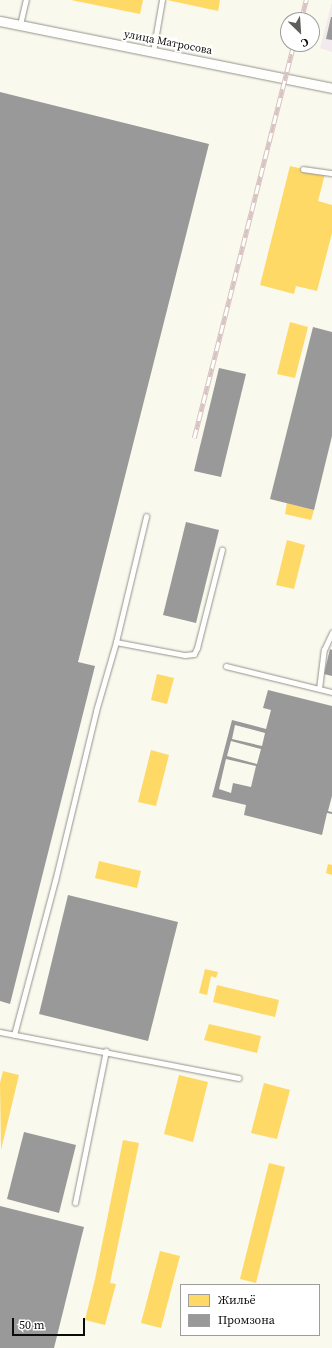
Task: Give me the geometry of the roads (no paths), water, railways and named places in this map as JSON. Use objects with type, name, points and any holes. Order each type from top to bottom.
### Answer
[{"type":"street","name":"улица Матросова","points":[[0,21],[332,88]]},
{"type":"lane","points":[[20,25],[26,0]]},
{"type":"lane","points":[[153,52],[162,0]]},
{"type":"lane","points":[[303,169],[332,173]]},
{"type":"lane","points":[[14,1035],[55,881],[96,711],[116,642],[146,517]]},
{"type":"lane","points":[[116,642],[185,656],[194,654],[197,648],[222,550]]},
{"type":"lane","points":[[319,689],[324,650],[332,633]]},
{"type":"lane","points":[[226,666],[332,692]]},
{"type":"lane","points":[[0,1032],[106,1051],[239,1078]]},
{"type":"lane","points":[[75,1203],[106,1051]]},
{"type":"railway","points":[[303,12],[306,0]]},
{"type":"railway","points":[[194,438],[292,52]]}]
